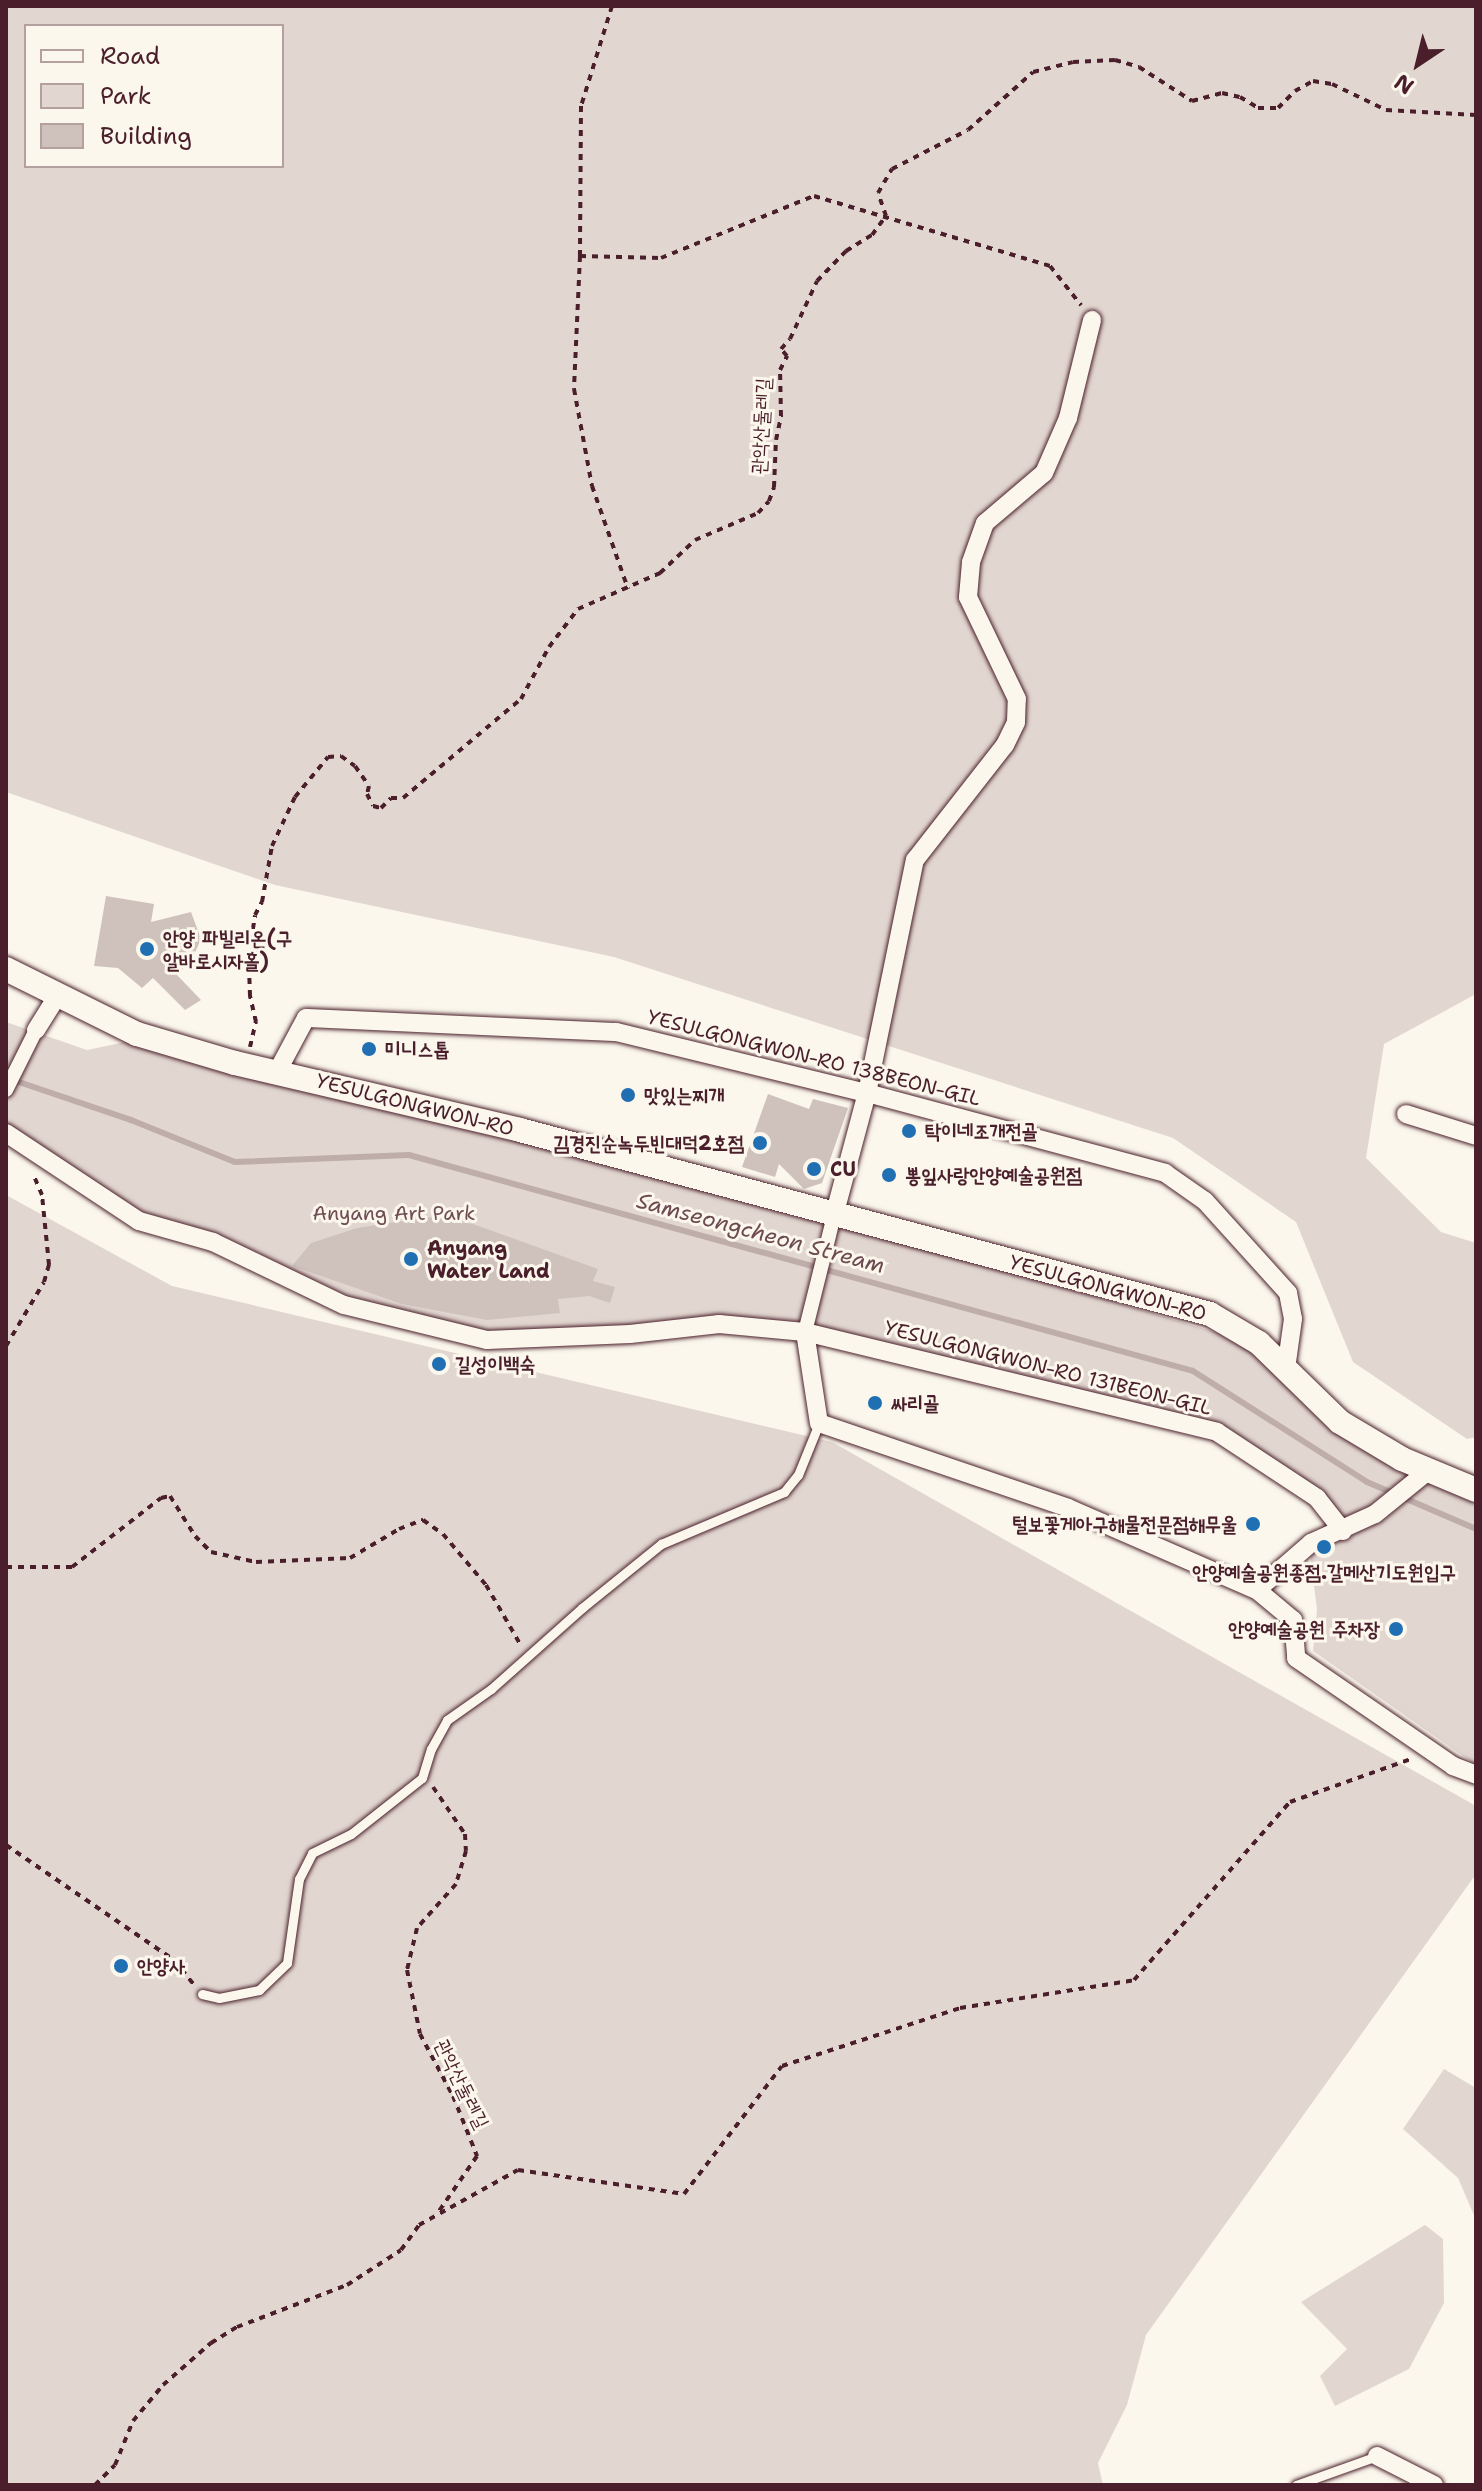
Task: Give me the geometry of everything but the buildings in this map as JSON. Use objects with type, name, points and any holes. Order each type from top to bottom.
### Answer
[{"type":"street","points":[[1092,320],[1068,418],[1044,473],[985,523],[971,562],[968,597],[1017,699],[1016,722],[1005,745],[915,860],[867,1093],[805,1332],[819,1423],[1068,1508],[1257,1590],[1293,1620],[1296,1658],[1453,1766],[1476,1775]]},
{"type":"street","name":"YESULGONGWON-RO","points":[[6,969],[57,997],[137,1034],[248,1065],[520,1130],[831,1227],[1210,1314],[1259,1343],[1340,1422],[1422,1477],[1476,1490]]},
{"type":"street","points":[[6,1090],[36,1030],[57,997]]},
{"type":"street","name":"YESULGONGWON-RO 138BEON-GIL","points":[[277,1072],[306,1018],[616,1032],[867,1093],[1165,1173],[1205,1201],[1288,1293],[1293,1319],[1286,1369]]},
{"type":"street","points":[[1406,1114],[1476,1136]]},
{"type":"street","points":[[6,1133],[139,1221],[213,1242],[344,1305],[487,1340],[630,1334],[719,1324],[805,1332]]},
{"type":"street","name":"YESULGONGWON-RO 131BEON-GIL","points":[[805,1332],[1217,1432],[1317,1498],[1343,1531]]},
{"type":"street","points":[[1257,1590],[1311,1543],[1375,1514],[1422,1477]]},
{"type":"street","points":[[1377,2456],[1434,2485]]},
{"type":"lane","points":[[202,1994],[219,1998],[259,1990],[287,1963],[299,1879],[312,1853],[351,1834],[422,1778],[431,1749],[447,1720],[529,1656],[661,1544],[784,1492],[798,1475],[819,1423]]},
{"type":"lane","points":[[1296,2485],[1377,2456]]},
{"type":"path","points":[[612,6],[581,106],[580,256],[574,389],[592,486],[628,589]]},
{"type":"path","points":[[886,216],[878,193],[892,169],[968,130],[1033,72],[1073,62],[1115,60],[1139,67],[1192,101],[1222,93],[1240,97],[1258,108],[1278,108],[1295,91],[1313,81],[1332,84],[1386,110],[1476,115]]},
{"type":"path","points":[[580,256],[661,258],[814,196],[1050,266],[1092,320]]},
{"type":"path","name":"관악산둘레길","points":[[248,1065],[256,1022],[249,973],[257,954],[251,941],[255,915],[262,902],[272,846],[295,797],[328,757],[341,756],[355,766],[369,786],[367,794],[373,806],[381,808],[391,798],[403,798],[521,699],[549,647],[578,609],[660,573],[695,540],[758,513],[769,501],[774,487],[776,440],[781,416],[780,370],[787,356],[781,349],[817,281],[846,251],[872,235],[886,216]]},
{"type":"path","points":[[6,1346],[44,1282],[49,1265],[42,1195],[30,1168]]},
{"type":"path","points":[[6,1567],[72,1567],[161,1498],[170,1496],[195,1536],[211,1552],[256,1562],[350,1558],[386,1536],[423,1520],[443,1534],[486,1585],[529,1656]]},
{"type":"path","points":[[419,2225],[518,2170],[684,2194],[782,2066],[960,2008],[1134,1980],[1290,1802],[1432,1752]]},
{"type":"path","name":"관악산둘레길","points":[[95,2485],[115,2465],[133,2421],[163,2385],[211,2343],[237,2327],[347,2285],[401,2250],[419,2225],[443,2208],[477,2156],[453,2096],[420,2034],[410,1998],[407,1970],[417,1928],[456,1884],[466,1851],[465,1834],[444,1798],[422,1778]]},
{"type":"path","points":[[6,1845],[174,1960],[202,1994]]},
{"type":"green space","points":[[6,6],[1476,6],[1476,994],[1384,1044],[1366,1158],[1441,1232],[1476,1243],[1476,1437],[1467,1439],[1353,1362],[1296,1222],[1173,1138],[614,957],[275,885],[6,792]]},
{"type":"green space","name":"Anyang Art Park","points":[[6,1022],[87,1050],[135,1040],[833,1218],[1258,1345],[1339,1423],[1476,1492],[1476,1765],[1313,1651],[1317,1610],[1309,1545],[1341,1533],[1315,1500],[1216,1434],[804,1333],[559,1337],[486,1342],[343,1307],[264,1268],[138,1222],[6,1136]]},
{"type":"green space","points":[[6,1195],[172,1286],[832,1442],[1476,1806],[1476,1874],[1146,2335],[1127,2405],[1098,2463],[1103,2485],[6,2485]]},
{"type":"green space","points":[[1444,2069],[1476,2088],[1476,2220],[1458,2178],[1403,2129]]},
{"type":"green space","points":[[1425,2225],[1443,2239],[1444,2303],[1409,2369],[1335,2406],[1320,2376],[1347,2349],[1301,2302]]},
{"type":"waterway","name":"Samseongcheon Stream","points":[[13,1080],[131,1120],[235,1162],[409,1155],[1193,1371],[1367,1482],[1476,1529]]},
{"type":"place","name":"안양 파빌리온(구 알바로시자홀)","points":[[147,949]]},
{"type":"place","name":"미니스톱","points":[[369,1049]]},
{"type":"place","name":"맛있는찌개","points":[[628,1095]]},
{"type":"place","name":"탁이네조개전골","points":[[909,1131]]},
{"type":"place","name":"김경진순녹두빈대덕2호점","points":[[760,1143]]},
{"type":"place","name":"CU","points":[[814,1169]]},
{"type":"place","name":"뽕잎사랑안양예술공원점","points":[[889,1175]]},
{"type":"place","name":"Anyang Water Land","points":[[411,1259]]},
{"type":"place","name":"길성이백숙","points":[[439,1364]]},
{"type":"place","name":"싸리골","points":[[875,1403]]},
{"type":"place","name":"털보꽃게아구해물전문점해무울","points":[[1253,1524]]},
{"type":"place","name":"안양예술공원종점.갈메산기도원입구","points":[[1324,1547]]},
{"type":"place","name":"안양예술공원 주차장","points":[[1396,1629]]},
{"type":"place","name":"안양사","points":[[121,1966]]}]
